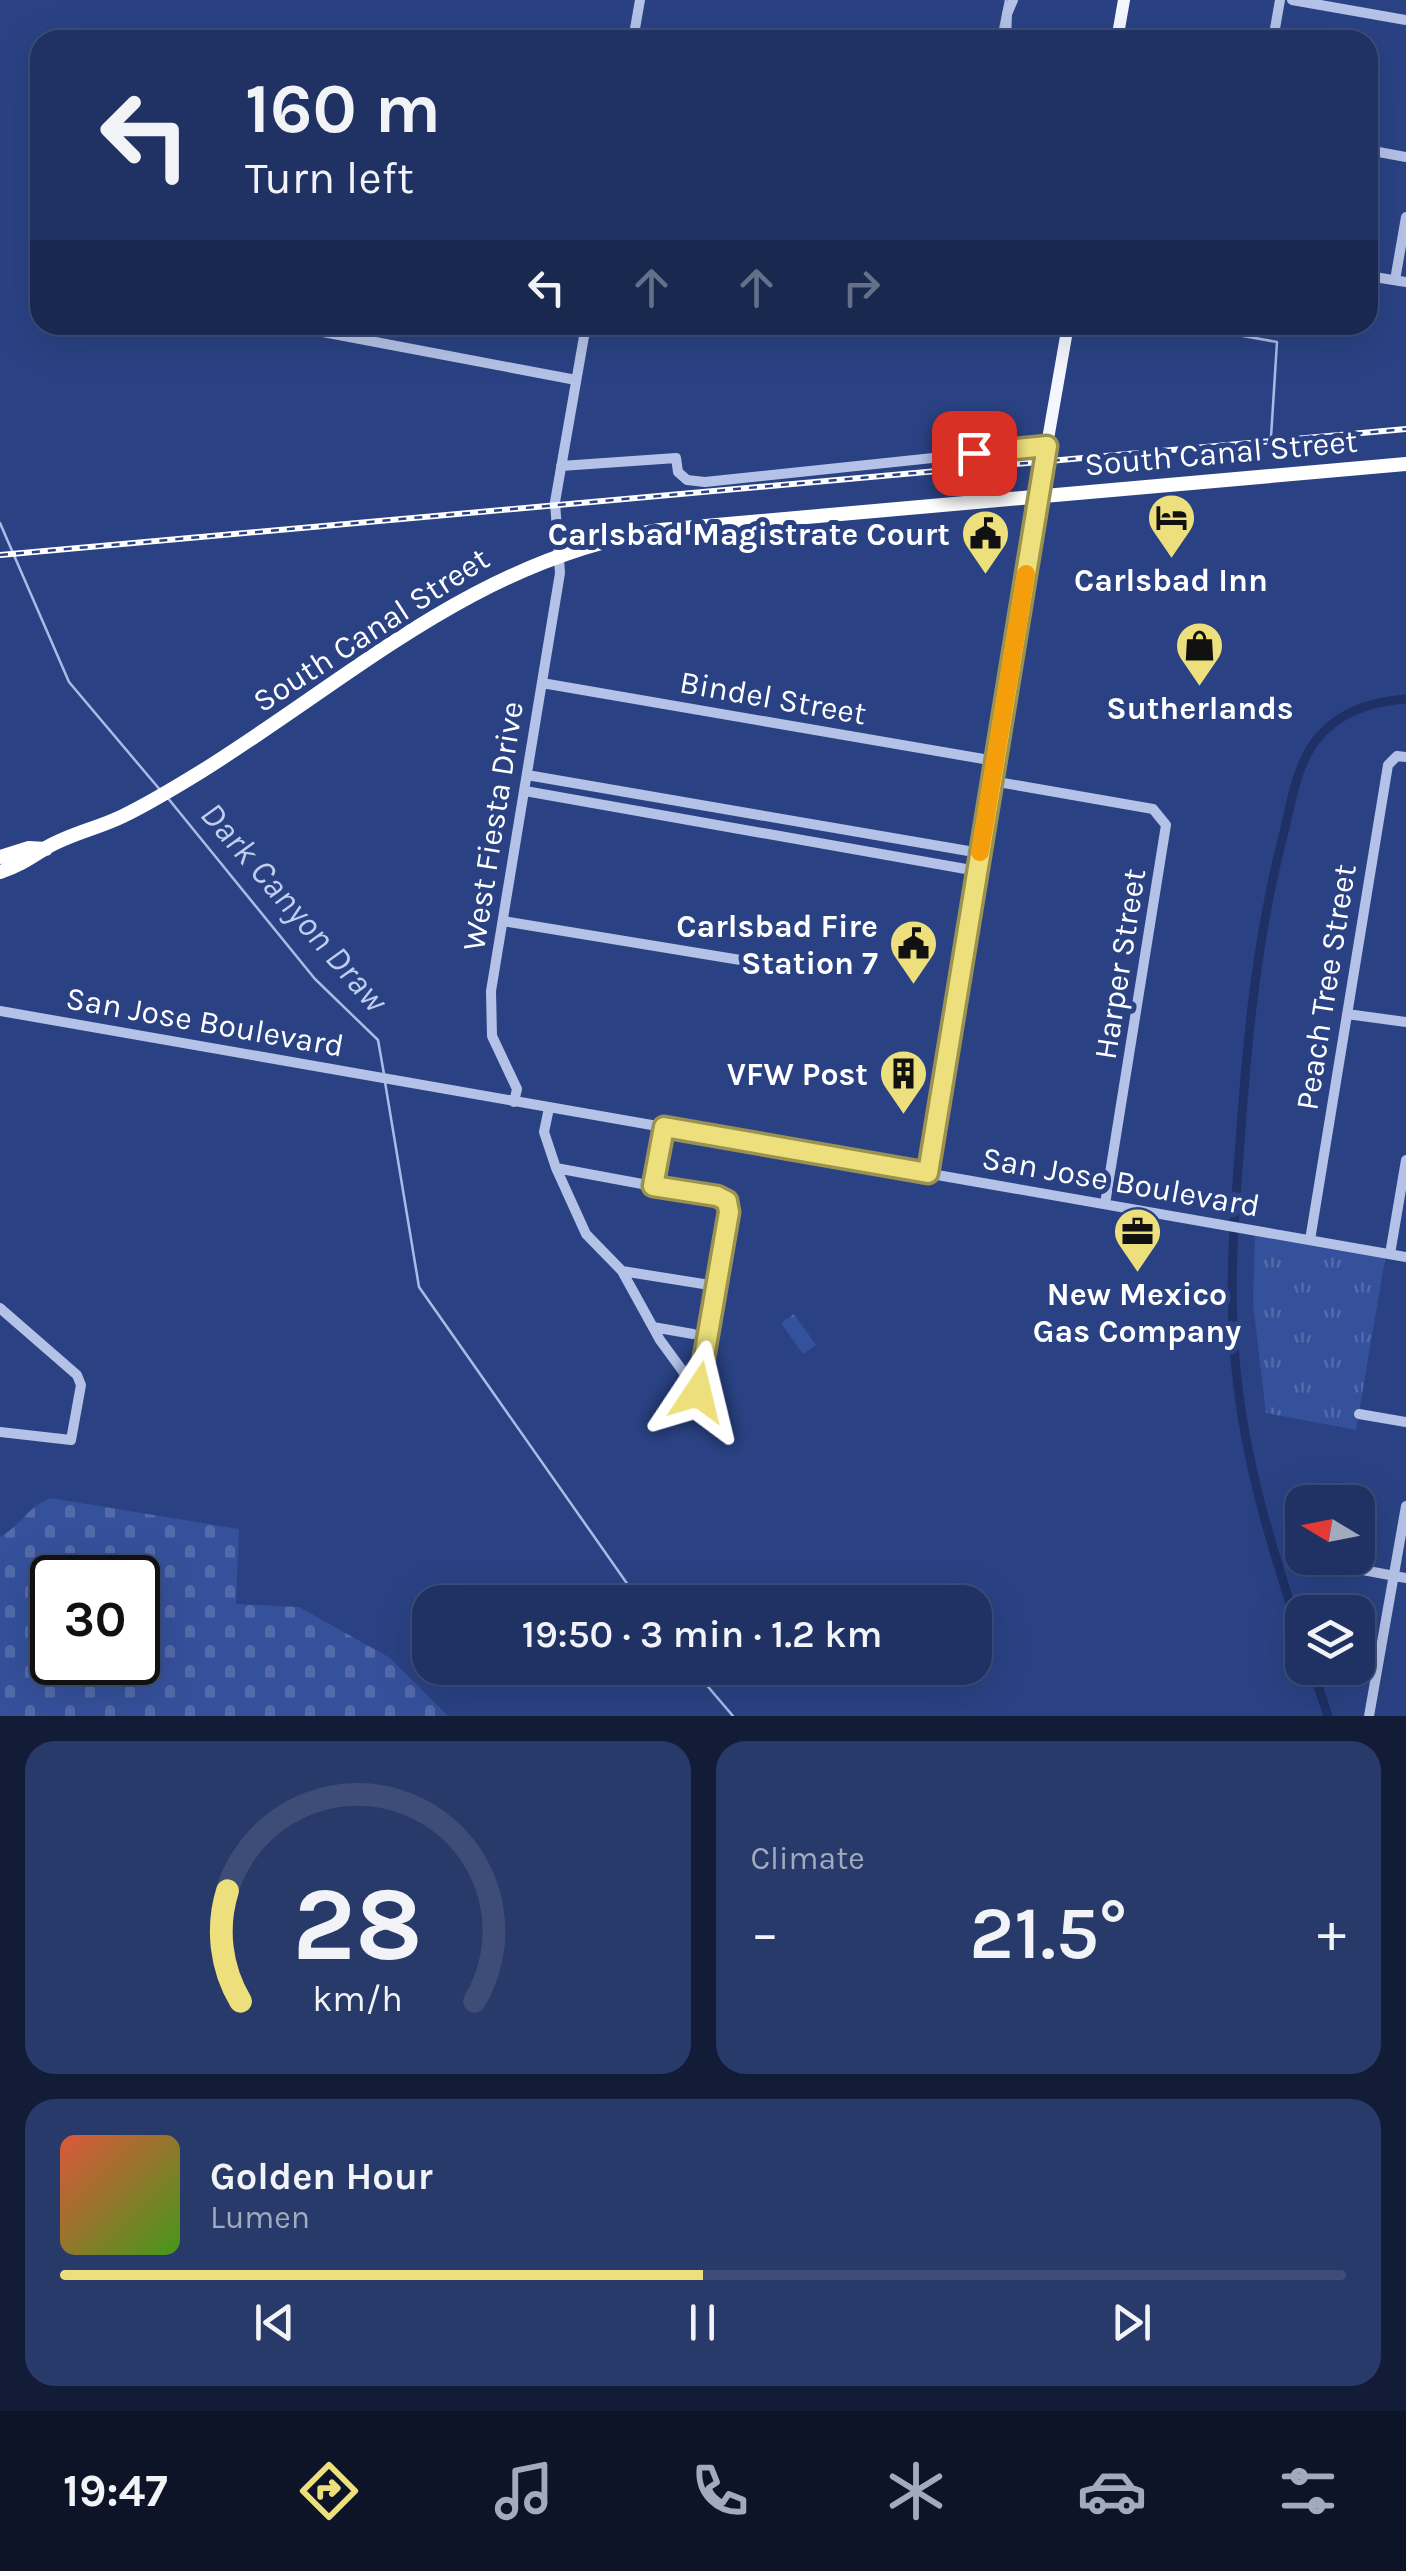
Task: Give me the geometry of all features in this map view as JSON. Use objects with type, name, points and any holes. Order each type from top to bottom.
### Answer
[{"type":"highway","name":"South Canal Street","points":[[0,872],[32,861],[46,848],[152,801],[245,744],[467,595],[560,553],[660,530],[1406,464]]},
{"type":"highway","name":"South Canal Street","points":[[0,857],[29,848],[46,848]]},
{"type":"main road","points":[[1118,30],[1124,0]]},
{"type":"main road","points":[[1038,496],[1066,335]]},
{"type":"street","points":[[635,30],[640,0]]},
{"type":"street","points":[[1006,30],[1013,0]]},
{"type":"street","points":[[1275,30],[1280,0]]},
{"type":"street","points":[[1292,0],[1406,20]]},
{"type":"street","points":[[1378,152],[1406,157]]},
{"type":"street","points":[[1400,281],[1406,217]]},
{"type":"street","points":[[339,335],[576,380]]},
{"type":"street","name":"West Fiesta Drive","points":[[514,1102],[517,1089],[490,1022],[560,553],[554,521],[584,335]]},
{"type":"street","points":[[561,466],[676,458],[678,472],[687,480],[705,482],[1047,446]]},
{"type":"street","points":[[928,1173],[1038,496]]},
{"type":"street","name":"Bindel Street","points":[[542,683],[995,761]]},
{"type":"street","name":"Peach Tree Street","points":[[1310,1240],[1388,765],[1397,756],[1406,757]]},
{"type":"street","points":[[527,775],[980,853]]},
{"type":"street","name":"Harper Street","points":[[992,781],[1153,809],[1167,830],[1105,1204]]},
{"type":"street","points":[[525,790],[977,871]]},
{"type":"street","points":[[503,922],[795,969]]},
{"type":"street","name":"San Jose Boulevard","points":[[0,1010],[1406,1257]]},
{"type":"street","points":[[1347,1014],[1406,1022]]},
{"type":"street","points":[[549,1108],[544,1132],[586,1234],[622,1271],[653,1327],[726,1426]]},
{"type":"street","points":[[653,1186],[664,1127]]},
{"type":"street","points":[[1390,1254],[1406,1160]]},
{"type":"street","points":[[556,1168],[727,1201],[729,1212],[698,1392]]},
{"type":"street","points":[[622,1271],[716,1286]]},
{"type":"street","points":[[0,1308],[80,1380],[72,1440],[0,1432]]},
{"type":"street","points":[[653,1327],[693,1334]]},
{"type":"street","points":[[1359,1414],[1406,1422]]},
{"type":"street","points":[[1369,1716],[1400,1576],[1406,1506]]},
{"type":"street","points":[[1375,1572],[1400,1576]]},
{"type":"green space","points":[[1255,1231],[1386,1253],[1356,1430],[1266,1413],[1253,1304]]},
{"type":"green space","points":[[1280,1272],[1294,1272],[1294,1301],[1280,1301]]},
{"type":"green space","points":[[794,1314],[816,1345],[803,1354],[781,1323]]},
{"type":"green space","points":[[50,1498],[239,1529],[236,1604],[299,1607],[390,1658],[412,1680],[412,1685],[417,1685],[448,1716],[0,1716],[0,1537]]},
{"type":"waterway","points":[[1000,30],[1006,0]]},
{"type":"waterway","points":[[1238,335],[1277,342],[1271,437]]},
{"type":"waterway","points":[[1272,446],[1272,454]]},
{"type":"waterway","name":"Dark Canyon Draw","points":[[0,523],[69,682],[161,791]]},
{"type":"waterway","points":[[1288,1595],[1253,1473],[1240,1404],[1232,1313],[1238,1171],[1260,950],[1294,791],[1310,749],[1329,727],[1352,712],[1406,699]]},
{"type":"waterway","name":"Dark Canyon Draw","points":[[167,797],[315,979],[378,1040],[384,1074]]},
{"type":"waterway","name":"Dark Canyon Draw","points":[[385,1082],[419,1287],[628,1585]]},
{"type":"waterway","name":"Dark Canyon Draw","points":[[707,1685],[733,1716]]},
{"type":"waterway","points":[[1318,1685],[1328,1716]]},
{"type":"railway","points":[[0,555],[1406,429]]},
{"type":"slow traffic","points":[[980,852],[1026,574]]},
{"type":"place","name":"Carlsbad Inn","points":[[1171,560]]},
{"type":"place","name":"Carlsbad Magistrate Court","points":[[985,576]]},
{"type":"place","name":"Sutherlands","points":[[1200,688]]},
{"type":"place","name":"Carlsbad Fire Station 7","points":[[913,986]]},
{"type":"place","name":"VFW Post","points":[[903,1116]]},
{"type":"place","name":"New Mexico Gas Company","points":[[1137,1274]]},
{"type":"route","points":[[698,1392],[729,1212],[727,1201],[717,1196],[653,1186],[664,1127],[928,1173],[1047,446],[974,453]]}]
